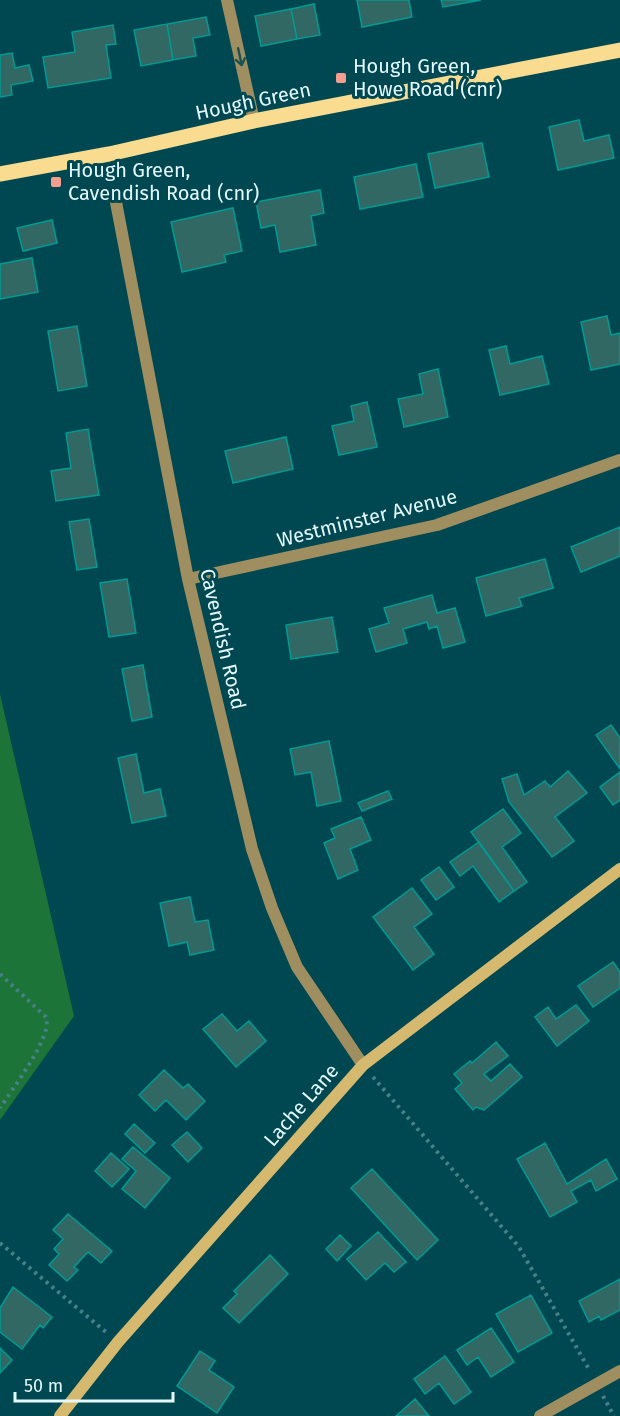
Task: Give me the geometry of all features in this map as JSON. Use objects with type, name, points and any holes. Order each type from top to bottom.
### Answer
[{"type":"main road","name":"Hough Green","points":[[0,174],[109,154],[254,121],[620,50]]},
{"type":"street","points":[[227,0],[254,121]]},
{"type":"street","name":"Cavendish Road","points":[[115,197],[188,579],[252,849],[272,908],[297,967],[363,1065]]},
{"type":"street","name":"Westminster Avenue","points":[[188,579],[437,525],[620,460]]},
{"type":"street","name":"Lache Lane","points":[[60,1416],[118,1342],[363,1065],[620,869]]},
{"type":"street","points":[[540,1416],[596,1382],[620,1371]]},
{"type":"path","points":[[0,974],[45,1017],[48,1024],[44,1039],[0,1108]]},
{"type":"path","points":[[363,1065],[519,1247],[614,1416]]},
{"type":"path","points":[[0,1243],[118,1342]]},
{"type":"green space","points":[[0,694],[74,1016],[0,1120]]},
{"type":"building","points":[[357,0],[409,0],[412,17],[362,27]]},
{"type":"building","points":[[441,0],[481,0],[443,7]]},
{"type":"building","points":[[314,4],[320,35],[297,39],[291,9]]},
{"type":"building","points":[[291,9],[297,39],[261,46],[255,16]]},
{"type":"building","points":[[206,17],[210,35],[193,38],[196,56],[173,60],[167,24]]},
{"type":"building","points":[[167,24],[173,60],[141,66],[134,30]]},
{"type":"building","points":[[113,25],[116,44],[106,45],[111,78],[48,88],[43,57],[75,52],[72,32]]},
{"type":"building","points":[[12,53],[15,68],[29,65],[33,81],[11,85],[12,95],[0,97],[0,55]]},
{"type":"building","points":[[579,120],[584,141],[609,135],[614,158],[558,170],[549,127]]},
{"type":"building","points":[[482,143],[489,177],[435,188],[428,154]]},
{"type":"building","points":[[416,164],[423,197],[360,209],[354,177]]},
{"type":"building","points":[[320,190],[324,213],[311,216],[316,245],[280,252],[275,225],[261,228],[256,202]]},
{"type":"building","points":[[233,208],[242,251],[224,255],[226,262],[182,272],[171,222]]},
{"type":"building","points":[[52,220],[57,243],[23,251],[17,228]]},
{"type":"building","points":[[32,258],[38,292],[0,299],[0,264]]},
{"type":"building","points":[[607,316],[611,335],[620,333],[620,364],[591,370],[581,322]]},
{"type":"building","points":[[77,326],[87,386],[58,391],[48,331]]},
{"type":"building","points":[[506,346],[510,364],[542,356],[549,384],[500,395],[489,350]]},
{"type":"building","points":[[438,369],[448,417],[404,427],[398,399],[423,394],[419,374]]},
{"type":"building","points":[[367,402],[377,447],[339,455],[332,426],[354,421],[351,406]]},
{"type":"building","points":[[88,429],[99,495],[56,501],[51,471],[71,468],[66,433]]},
{"type":"building","points":[[286,437],[293,469],[233,483],[225,451]]},
{"type":"building","points":[[89,519],[97,567],[77,570],[69,522]]},
{"type":"building","points":[[620,527],[620,556],[581,572],[571,547]]},
{"type":"building","points":[[545,559],[553,588],[519,598],[522,606],[486,616],[476,578]]},
{"type":"building","points":[[127,579],[136,633],[109,637],[100,583]]},
{"type":"building","points":[[432,595],[437,613],[455,608],[465,642],[443,648],[437,626],[429,629],[427,622],[403,629],[407,643],[376,652],[369,629],[389,623],[384,608]]},
{"type":"building","points":[[332,617],[338,652],[291,659],[286,625]]},
{"type":"building","points":[[143,665],[152,717],[132,721],[122,669]]},
{"type":"building","points":[[611,725],[620,738],[620,769],[596,735]]},
{"type":"building","points":[[329,741],[341,801],[317,806],[311,772],[295,775],[290,749]]},
{"type":"building","points":[[136,754],[144,793],[160,789],[166,816],[132,823],[118,758]]},
{"type":"building","points":[[568,771],[587,793],[555,817],[574,841],[552,857],[509,802],[502,779],[517,774],[524,795],[545,781],[550,787]]},
{"type":"building","points":[[620,772],[620,800],[613,805],[600,787]]},
{"type":"building","points":[[388,791],[392,799],[362,811],[358,803]]},
{"type":"building","points":[[503,809],[521,833],[502,847],[527,882],[514,891],[471,832]]},
{"type":"building","points":[[361,817],[371,840],[350,849],[358,870],[338,879],[324,843],[335,838],[331,829]]},
{"type":"building","points":[[479,842],[514,891],[499,902],[473,866],[460,876],[450,862]]},
{"type":"building","points":[[439,867],[454,887],[436,900],[421,880]]},
{"type":"building","points":[[412,888],[432,914],[414,927],[434,954],[413,970],[373,917]]},
{"type":"building","points":[[190,897],[195,922],[208,920],[214,950],[190,955],[187,942],[169,946],[160,903]]},
{"type":"building","points":[[613,962],[620,972],[620,988],[593,1007],[578,986]]},
{"type":"building","points":[[576,1005],[589,1021],[557,1046],[535,1017],[548,1007],[556,1019]]},
{"type":"building","points":[[222,1014],[237,1031],[249,1021],[266,1041],[236,1067],[203,1029]]},
{"type":"building","points":[[496,1042],[508,1056],[484,1074],[491,1081],[510,1064],[522,1077],[484,1110],[476,1107],[473,1110],[455,1089],[462,1083],[454,1074],[470,1061],[472,1063]]},
{"type":"building","points":[[164,1070],[183,1088],[188,1084],[205,1101],[186,1120],[166,1100],[155,1111],[139,1095]]},
{"type":"building","points":[[134,1124],[155,1143],[145,1153],[125,1134]]},
{"type":"building","points":[[187,1132],[202,1148],[188,1162],[172,1145]]},
{"type":"building","points":[[545,1143],[567,1184],[606,1159],[617,1179],[596,1191],[591,1180],[571,1191],[577,1202],[550,1217],[517,1159]]},
{"type":"building","points":[[133,1147],[170,1178],[145,1208],[122,1189],[136,1171],[122,1159]]},
{"type":"building","points":[[111,1153],[129,1169],[112,1187],[95,1171]]},
{"type":"building","points":[[372,1169],[438,1240],[417,1260],[351,1188]]},
{"type":"building","points":[[68,1214],[112,1251],[101,1263],[88,1252],[74,1267],[78,1270],[67,1281],[49,1265],[59,1254],[54,1249],[63,1239],[53,1230]]},
{"type":"building","points":[[378,1232],[406,1262],[394,1272],[385,1263],[366,1280],[347,1259]]},
{"type":"building","points":[[340,1235],[351,1246],[337,1261],[326,1249]]},
{"type":"building","points":[[270,1255],[288,1274],[239,1323],[223,1308],[237,1294],[234,1291]]},
{"type":"building","points":[[620,1279],[620,1310],[601,1320],[599,1316],[589,1322],[579,1301]]},
{"type":"building","points":[[13,1287],[52,1317],[43,1328],[40,1325],[22,1349],[0,1332],[0,1308]]},
{"type":"building","points":[[531,1295],[552,1333],[518,1352],[496,1314]]},
{"type":"building","points":[[491,1328],[514,1362],[491,1377],[478,1357],[467,1365],[457,1350]]},
{"type":"building","points":[[0,1348],[12,1360],[0,1373]]},
{"type":"building","points":[[200,1351],[215,1361],[209,1370],[234,1387],[217,1413],[177,1386]]},
{"type":"building","points":[[445,1356],[471,1392],[454,1404],[439,1383],[425,1394],[414,1379]]},
{"type":"building","points":[[415,1399],[429,1416],[396,1416]]},
{"type":"place","name":"Hough Green, Howe Road (cnr)","points":[[341,78]]},
{"type":"place","name":"Hough Green, Cavendish Road (cnr)","points":[[56,182]]}]
